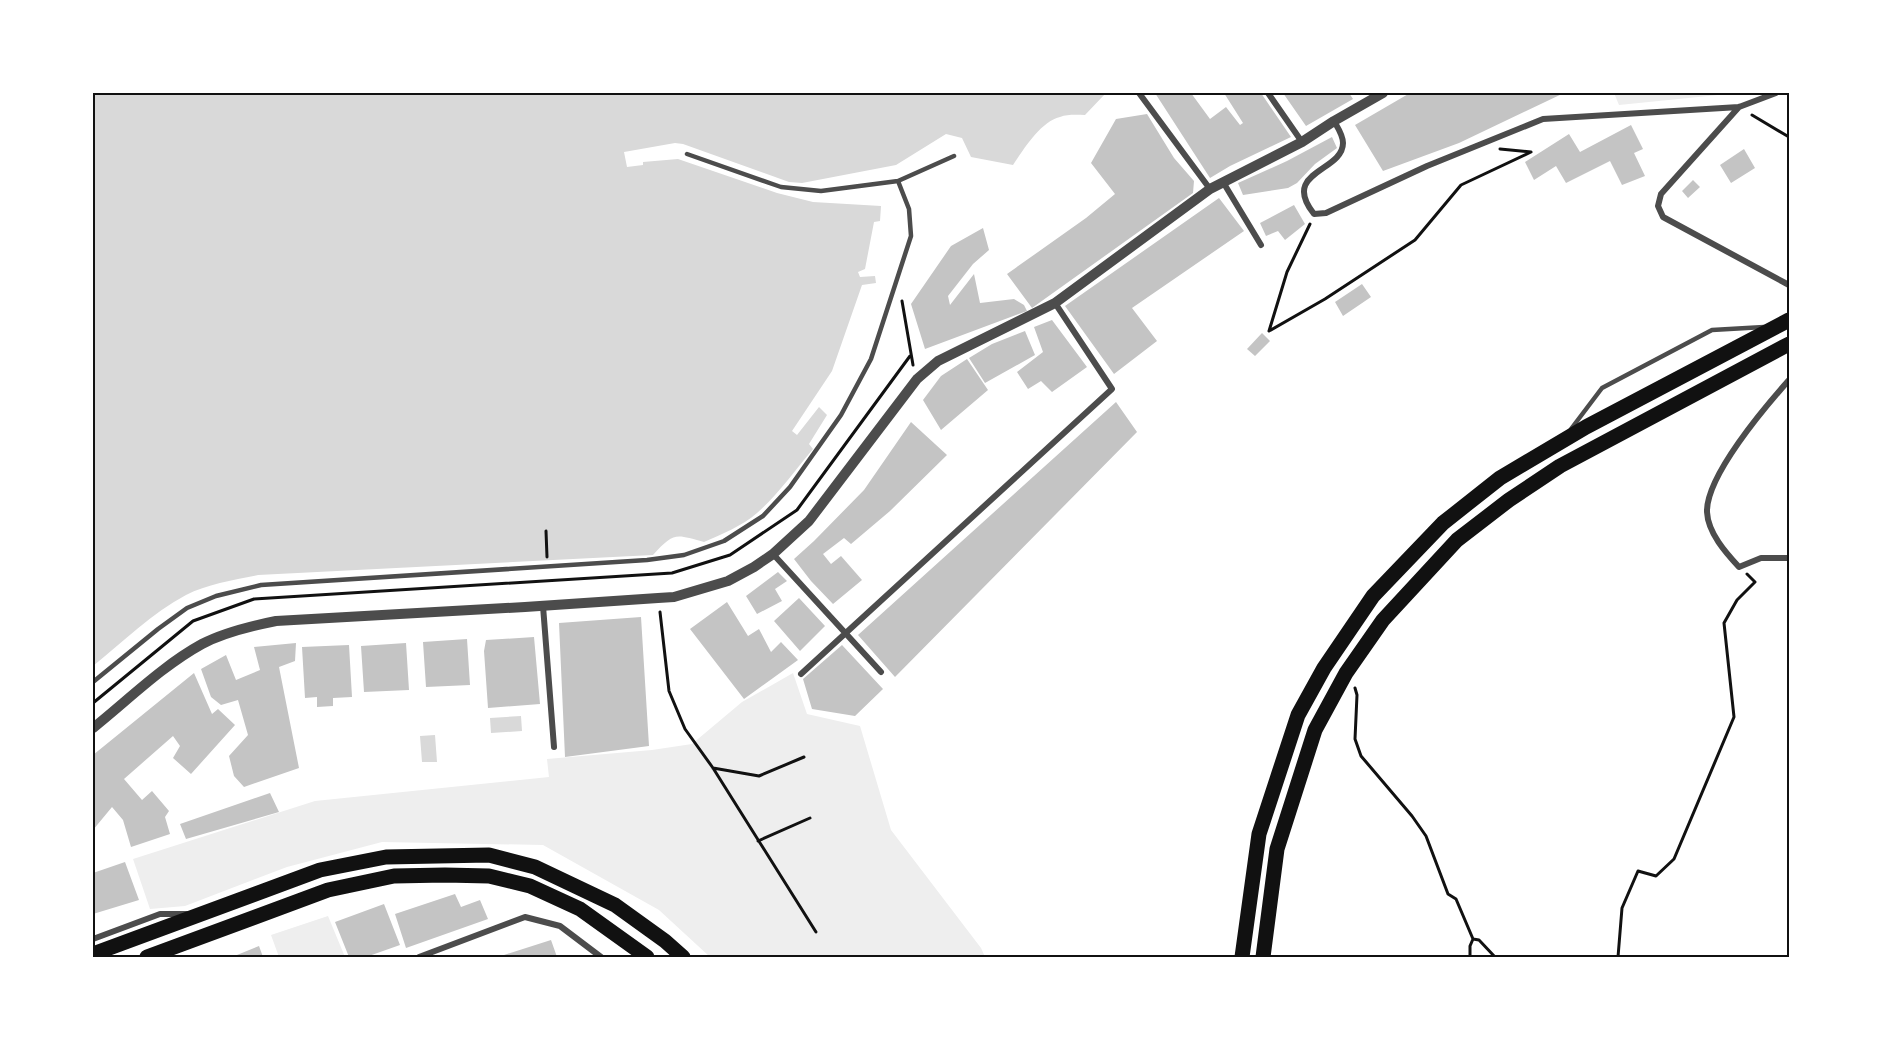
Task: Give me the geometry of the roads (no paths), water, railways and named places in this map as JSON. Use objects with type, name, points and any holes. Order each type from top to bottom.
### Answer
[{"type":"highway","points":[[1242,957],[1259,834],[1298,716],[1324,668],[1373,596],[1443,523],[1500,478],[1562,441],[1783,323]]},
{"type":"highway","points":[[1263,957],[1277,849],[1315,730],[1346,673],[1383,620],[1457,540],[1509,500],[1560,466],[1789,344]]},
{"type":"highway","points":[[93,954],[320,870],[386,857],[489,855],[534,867],[615,905],[665,941],[682,957]]},
{"type":"highway","points":[[147,957],[328,890],[394,876],[445,875],[489,876],[530,886],[580,909],[647,957]]},
{"type":"street","points":[[1139,93],[1210,189]]},
{"type":"street","points":[[1268,93],[1302,142]]},
{"type":"street","points":[[93,728],[168,666],[203,644],[241,629],[276,621],[674,597],[728,581],[773,554],[810,521],[917,379],[938,361],[1055,303],[1210,189],[1302,142],[1383,93]]},
{"type":"street","points":[[1334,121],[1343,139],[1340,153],[1308,180],[1303,192],[1306,203],[1314,214],[1326,213],[1427,166],[1544,120],[1739,106],[1776,93]]},
{"type":"street","points":[[1739,106],[1661,194],[1658,206],[1663,217],[1789,285]]},
{"type":"street","points":[[1223,182],[1261,245]]},
{"type":"street","points":[[801,674],[1112,389],[1055,303]]},
{"type":"street","points":[[1789,380],[1754,420],[1728,460],[1708,497],[1707,515],[1719,546],[1739,567],[1761,558],[1789,558]]},
{"type":"street","points":[[773,554],[881,672]]},
{"type":"street","points":[[543,606],[554,747]]},
{"type":"street","points":[[93,939],[160,914],[196,914]]},
{"type":"street","points":[[418,957],[525,917],[560,926],[601,957]]},
{"type":"street","points":[[665,941],[676,957]]},
{"type":"lane","points":[[687,154],[781,187],[821,191],[898,181],[954,156]]},
{"type":"lane","points":[[93,682],[187,608],[216,596],[261,585],[647,560],[684,555],[724,541],[763,516],[790,487],[841,415],[871,359],[911,236],[909,210],[898,181]]},
{"type":"lane","points":[[1562,441],[1602,387],[1712,330],[1783,323]]}]
